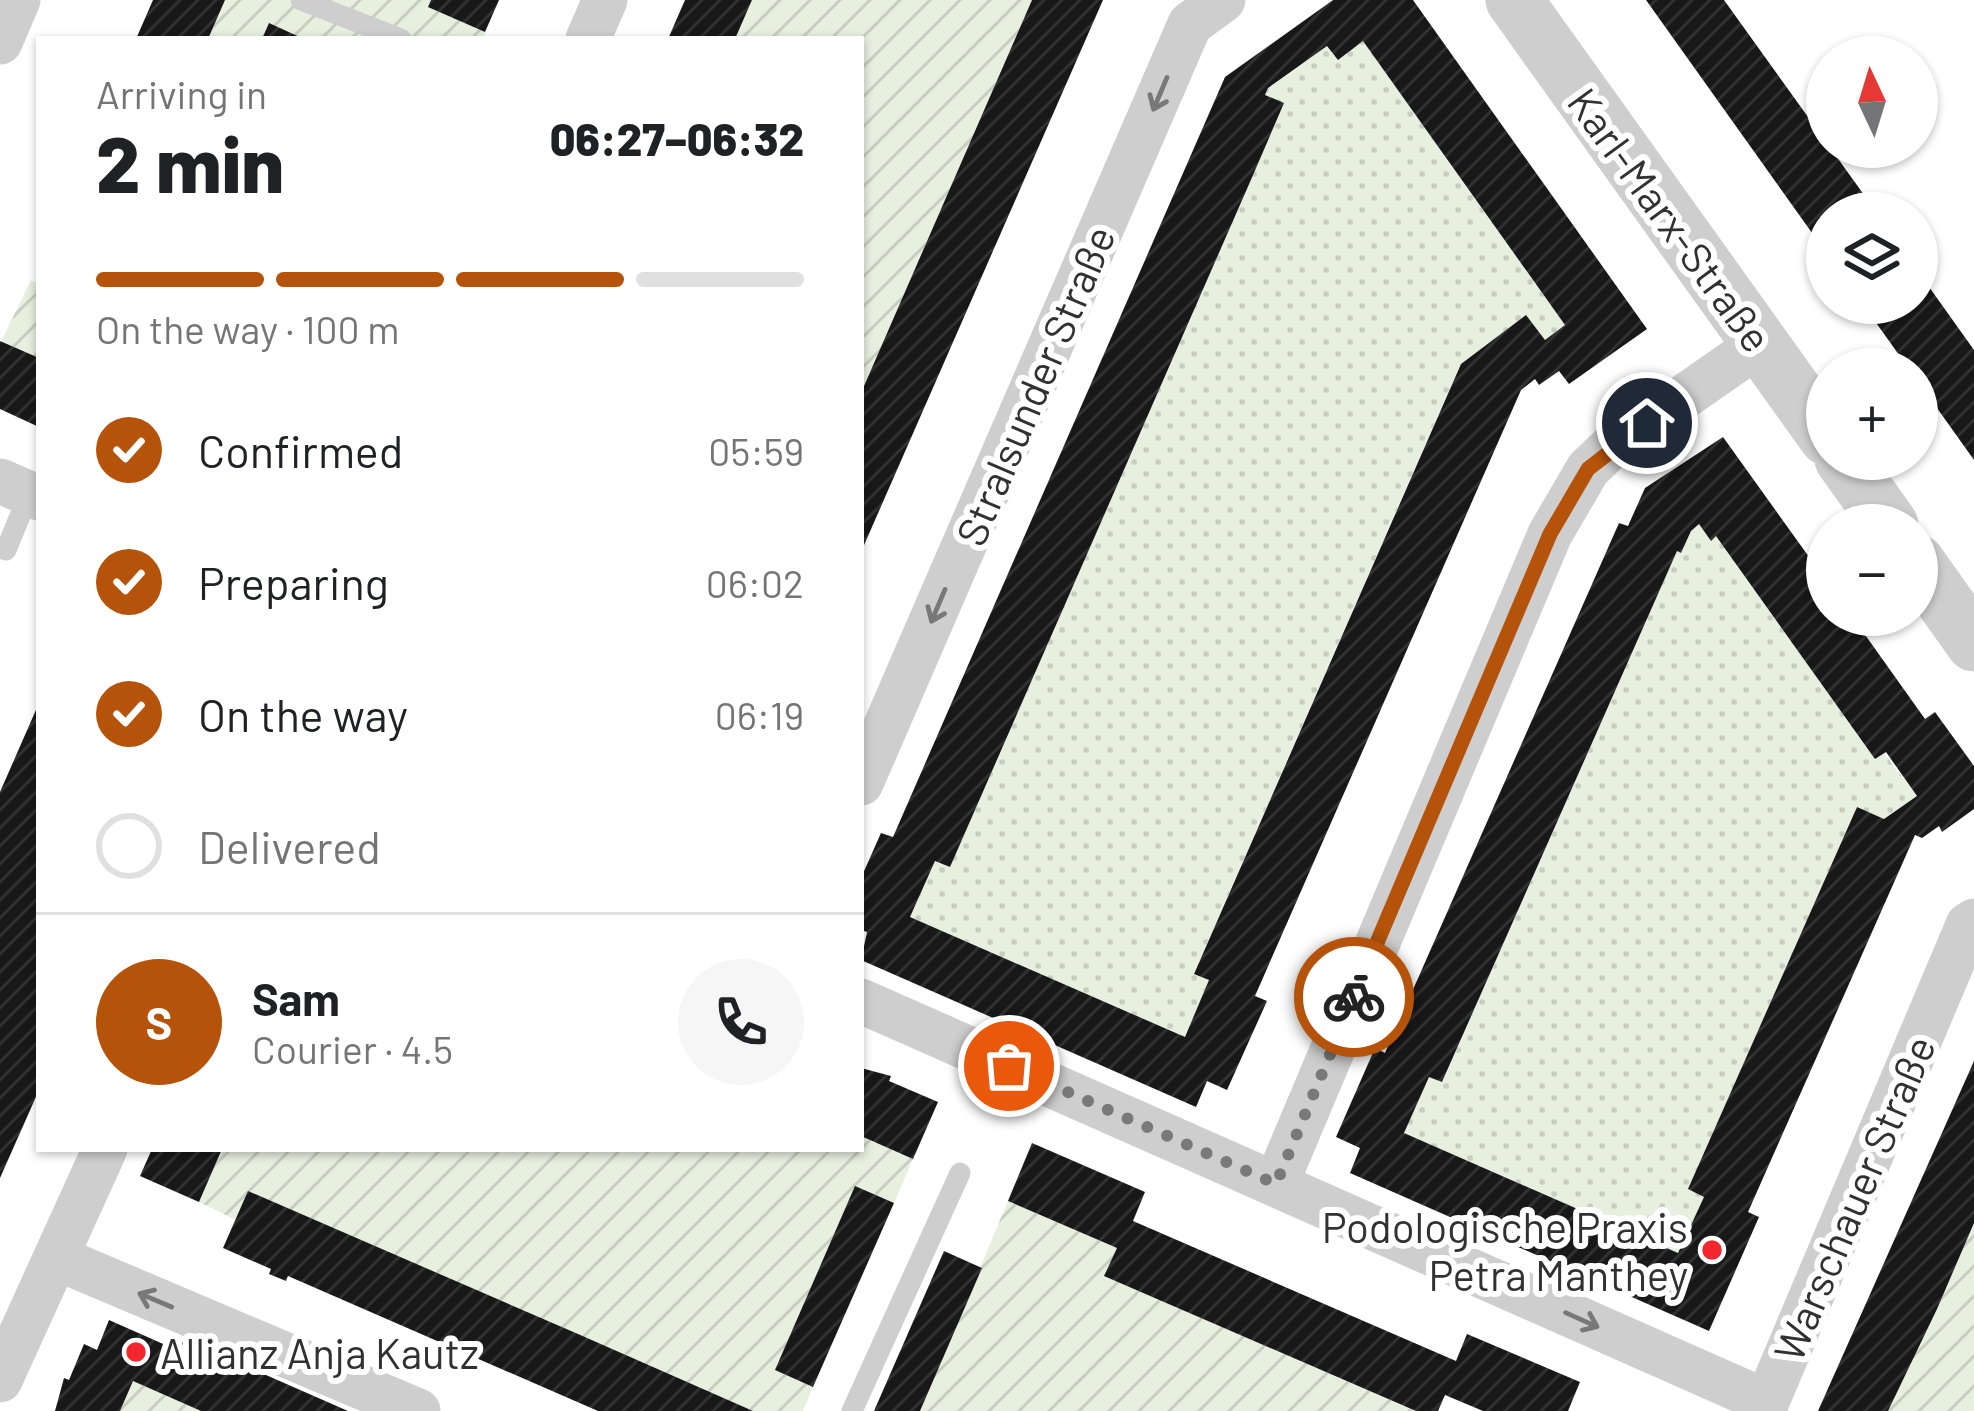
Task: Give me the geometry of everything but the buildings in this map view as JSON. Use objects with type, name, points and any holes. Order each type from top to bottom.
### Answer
[{"type":"street","points":[[0,42],[18,0]]},
{"type":"street","points":[[589,36],[605,0]]},
{"type":"street","name":"Stralsunder Straße","points":[[864,776],[1190,24],[1223,0]]},
{"type":"street","name":"Karl-Marx-Straße","points":[[1514,0],[1806,408]]},
{"type":"street","points":[[1276,1184],[1550,534],[1588,469],[1610,448],[1760,344]]},
{"type":"street","points":[[1938,592],[1974,643]]},
{"type":"street","name":"Warschauer Straße","points":[[1765,1407],[1974,921]]},
{"type":"street","points":[[864,1002],[1765,1407]]},
{"type":"street","points":[[5,1356],[57,1258],[104,1152]]},
{"type":"street","points":[[57,1258],[418,1411]]},
{"type":"lane","points":[[301,0],[393,36]]},
{"type":"lane","points":[[6,550],[23,491]]},
{"type":"lane","points":[[852,1411],[960,1173]]},
{"type":"green space","points":[[225,0],[431,0],[429,7],[485,32],[484,36],[209,36]]},
{"type":"green space","points":[[752,0],[1032,0],[864,386],[864,36],[736,36]]},
{"type":"green space","points":[[1363,41],[1565,325],[1545,340],[1526,315],[1460,365],[1194,973],[1209,980],[1185,1037],[910,917],[935,861],[950,866],[1268,88],[1327,46],[1338,60]]},
{"type":"green space","points":[[31,280],[36,282],[36,357],[1,342]]},
{"type":"green space","points":[[1699,524],[1712,540],[1716,536],[1917,796],[1884,819],[1857,808],[1689,1188],[1704,1197],[1678,1253],[1404,1133],[1429,1077],[1443,1081],[1677,551],[1681,553]]},
{"type":"green space","points":[[864,1137],[913,1159],[894,1203],[776,1370],[813,1387],[803,1411],[753,1411],[236,1220],[199,1202],[221,1152],[864,1152]]},
{"type":"green space","points":[[1008,1201],[1117,1248],[1105,1275],[1416,1411],[920,1411]]},
{"type":"green space","points":[[1974,1223],[1974,1411],[1888,1411]]},
{"type":"green space","points":[[133,1381],[201,1411],[120,1411]]},
{"type":"way so far","points":[[1009,1066],[1276,1184],[1354,997]]},
{"type":"place","name":"Podologische Praxis Petra Manthey","points":[[1712,1250]]},
{"type":"place","name":"Allianz Anja Kautz","points":[[136,1352]]},
{"type":"route","points":[[1354,997],[1550,534],[1588,469],[1647,423]]}]
